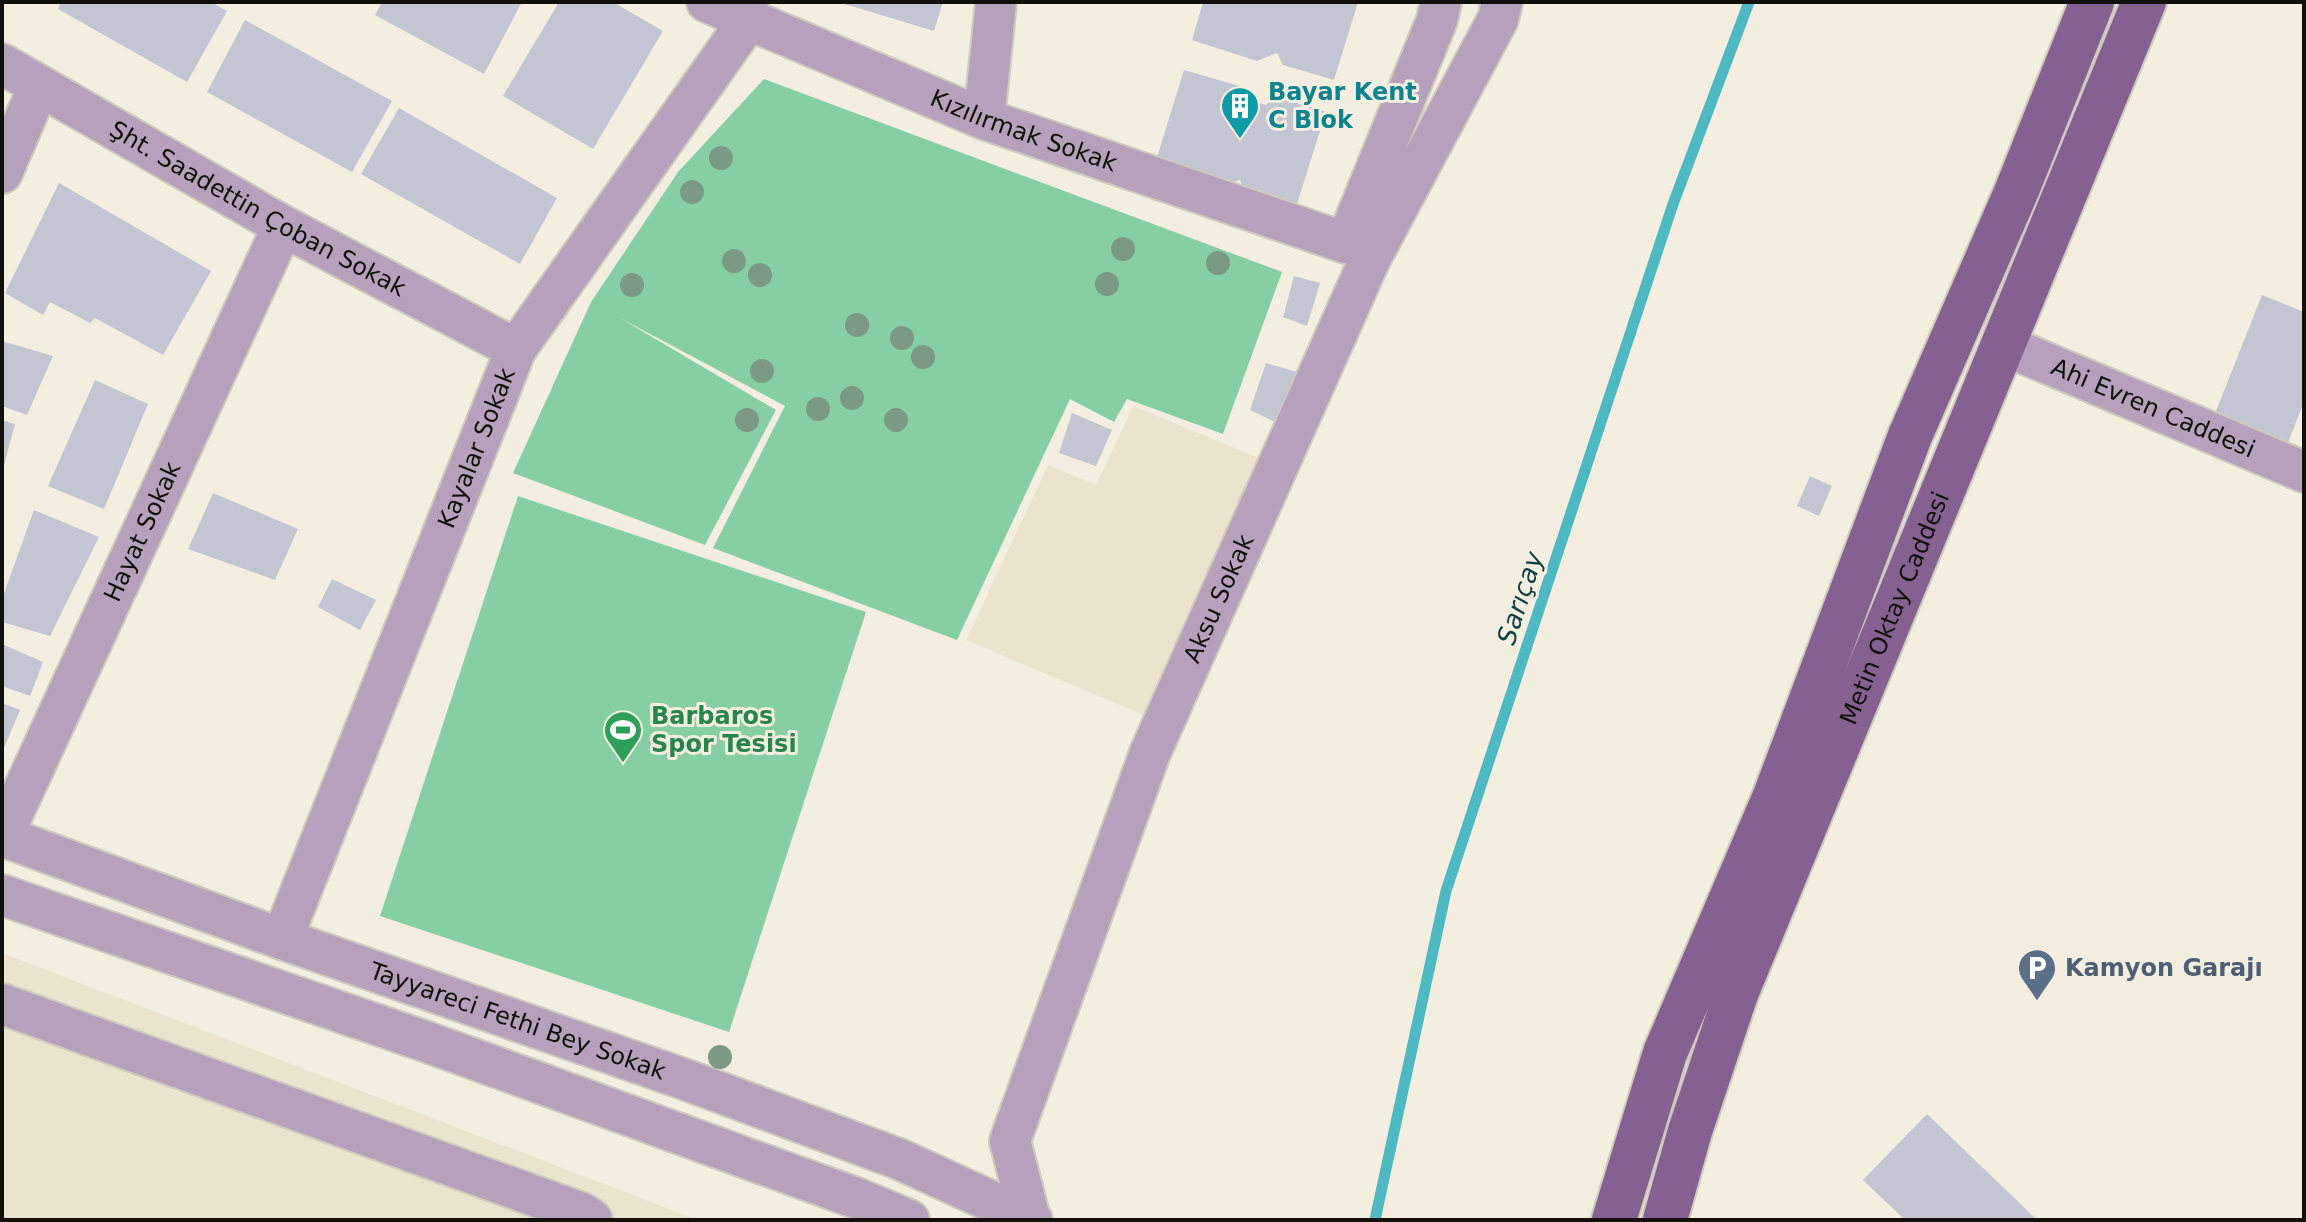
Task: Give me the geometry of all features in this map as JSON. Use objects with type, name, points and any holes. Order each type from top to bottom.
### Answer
[{"type":"main road","name":"Metin Oktay Caddesi","points":[[1614,1220],[1665,1053],[1775,796],[1910,436],[2017,190],[2092,2]]},
{"type":"main road","name":"Metin Oktay Caddesi","points":[[1665,1220],[1690,1131],[1736,994],[2144,2]]},
{"type":"street","name":"Kızılırmak Sokak","points":[[707,2],[748,11],[984,119],[1346,243],[1437,20],[1441,2]]},
{"type":"street","points":[[984,119],[996,2]]},
{"type":"street","name":"Aksu Sokak","points":[[1031,1220],[1010,1141],[1150,753],[1370,259],[1498,19],[1502,2]]},
{"type":"street","name":"Kayalar Sokak","points":[[282,939],[516,349],[748,11]]},
{"type":"street","name":"Şht. Saadettin Çoban Sokak","points":[[2,64],[283,226],[516,349]]},
{"type":"street","points":[[2,173],[39,86]]},
{"type":"street","name":"Hayat Sokak","points":[[2,836],[283,226]]},
{"type":"street","name":"Ahi Evren Caddesi","points":[[2004,345],[2304,472]]},
{"type":"street","name":"Tayyareci Fethi Bey Sokak","points":[[2,836],[899,1159],[1031,1220]]},
{"type":"street","name":"Tayyareci Fethi Bey Sokak","points":[[2,895],[427,1042],[909,1220]]},
{"type":"street","points":[[2,1004],[582,1213],[592,1220]]},
{"type":"shaded area","points":[[1133,406],[1269,462],[1160,722],[966,640],[1048,465],[1096,485]]},
{"type":"shaded area","points":[[2,953],[698,1220],[2,1220]]},
{"type":"green space","points":[[764,79],[1282,272],[1223,434],[1127,399],[1114,422],[1070,399],[957,640],[713,548],[785,406],[620,318],[776,410],[705,545],[513,473],[591,302],[678,172]]},
{"type":"green space","name":"Barbaros Spor Tesisi","points":[[518,496],[866,612],[729,1032],[380,916]]},
{"type":"building","points":[[61,2],[211,2],[227,11],[187,82],[58,9]]},
{"type":"building","points":[[382,2],[522,2],[484,74],[375,15]]},
{"type":"building","points":[[559,2],[613,2],[663,31],[593,149],[503,96]]},
{"type":"building","points":[[838,2],[943,2],[934,31]]},
{"type":"building","points":[[1203,2],[1358,2],[1334,80],[1283,65],[1277,53],[1257,61],[1192,40]]},
{"type":"building","points":[[245,20],[392,101],[352,172],[207,92]]},
{"type":"building","name":"Bayar Kent C Blok","points":[[1184,70],[1239,86],[1237,96],[1266,105],[1274,96],[1326,112],[1296,207],[1245,192],[1240,180],[1220,187],[1154,167]]},
{"type":"building","points":[[399,108],[557,198],[520,264],[361,174]]},
{"type":"building","points":[[59,183],[211,271],[163,355],[95,318],[90,323],[50,302],[43,315],[5,293]]},
{"type":"building","points":[[1294,276],[1320,283],[1307,326],[1283,317]]},
{"type":"building","points":[[2262,295],[2304,312],[2304,402],[2287,445],[2214,416]]},
{"type":"building","points":[[2,341],[53,356],[27,415],[2,406]]},
{"type":"building","points":[[1266,363],[1297,372],[1279,424],[1250,410]]},
{"type":"building","points":[[95,380],[148,404],[104,509],[48,486]]},
{"type":"building","points":[[1072,413],[1112,430],[1096,466],[1059,453]]},
{"type":"building","points":[[2,420],[15,424],[3,469],[2,469]]},
{"type":"building","points":[[1810,476],[1832,486],[1819,516],[1797,506]]},
{"type":"building","points":[[213,493],[298,529],[275,580],[188,549]]},
{"type":"building","points":[[34,510],[99,537],[50,636],[2,622],[2,599]]},
{"type":"building","points":[[332,579],[376,600],[360,630],[318,607]]},
{"type":"building","points":[[2,644],[43,662],[30,696],[2,686]]},
{"type":"building","points":[[2,703],[20,710],[2,753]]},
{"type":"building","points":[[1927,1114],[2037,1220],[1905,1220],[1863,1180]]},
{"type":"waterway","name":"Sarıçay","points":[[1375,1220],[1446,891],[1673,204],[1749,2]]},
{"type":"place","name":"Bayar Kent C Blok","points":[[1240,140]]},
{"type":"place","name":"Barbaros Spor Tesisi","points":[[623,764]]},
{"type":"place","name":"Kamyon Garajı","points":[[2037,1002]]}]
